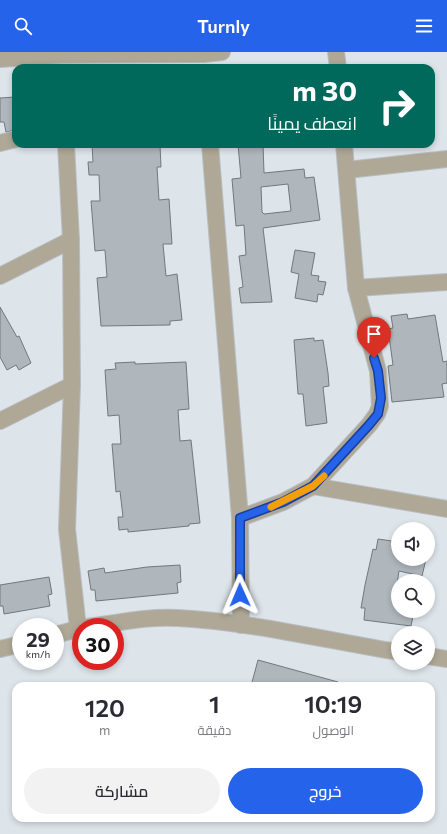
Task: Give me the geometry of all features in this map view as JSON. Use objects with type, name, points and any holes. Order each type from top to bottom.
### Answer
[{"type":"street","points":[[0,59],[62,62],[204,61],[222,52]]},
{"type":"street","points":[[336,52],[338,64]]},
{"type":"street","points":[[0,143],[12,140]]},
{"type":"street","points":[[66,148],[71,240],[72,385],[67,529],[80,618]]},
{"type":"street","points":[[210,148],[240,518],[241,625]]},
{"type":"street","points":[[240,518],[277,505],[313,486],[378,414],[380,406],[378,371],[356,288],[344,148]]},
{"type":"street","points":[[347,170],[447,159]]},
{"type":"street","points":[[0,276],[71,240]]},
{"type":"street","points":[[356,288],[447,282]]},
{"type":"street","points":[[0,421],[72,385]]},
{"type":"street","points":[[313,486],[447,509]]},
{"type":"street","points":[[124,623],[160,618],[178,618],[241,625],[391,651]]},
{"type":"street","points":[[0,649],[12,646]]},
{"type":"street","points":[[435,657],[447,659],[447,665]]},
{"type":"building","points":[[12,97],[12,131],[6,132],[4,122],[0,122],[0,98]]},
{"type":"building","points":[[92,148],[160,148],[161,167],[157,167],[159,200],[169,199],[172,244],[163,244],[166,276],[177,274],[182,320],[170,321],[170,325],[101,326],[97,278],[107,277],[105,250],[95,251],[91,201],[100,201],[99,175],[89,175],[88,162],[93,162]]},
{"type":"building","points":[[238,148],[263,148],[264,173],[304,169],[305,178],[314,177],[320,220],[263,228],[272,302],[241,303],[239,288],[243,287],[239,256],[246,255],[244,225],[236,226],[232,179],[241,178]],"holes":[[[288,184],[291,211],[264,214],[262,212],[261,187]]]},
{"type":"building","points":[[295,250],[315,253],[311,275],[319,276],[318,281],[326,282],[323,295],[318,294],[317,302],[295,298],[299,274],[291,272]]},
{"type":"building","points":[[0,307],[17,337],[19,336],[31,363],[19,370],[16,365],[7,370],[0,357]]},
{"type":"building","points":[[407,314],[408,319],[435,315],[443,362],[447,361],[447,383],[442,384],[444,397],[392,402],[388,366],[393,365],[388,329],[393,328],[391,316]]},
{"type":"building","points":[[314,338],[314,341],[323,340],[329,386],[323,387],[327,423],[306,426],[303,394],[298,394],[294,340]]},
{"type":"building","points":[[135,362],[135,364],[186,362],[189,409],[178,410],[180,441],[191,440],[200,523],[189,524],[189,526],[128,532],[128,529],[119,530],[118,517],[123,517],[120,491],[116,492],[112,444],[121,444],[119,415],[108,416],[105,370],[116,369],[115,363]]},
{"type":"building","points":[[378,539],[391,541],[391,566],[424,566],[422,574],[413,574],[399,571],[399,574],[391,574],[391,618],[413,618],[411,626],[364,620],[365,608],[361,608],[373,549],[376,550]]},
{"type":"building","points":[[180,565],[181,582],[177,583],[178,593],[96,601],[95,590],[91,590],[88,571],[104,568],[105,573],[147,567]]},
{"type":"building","points":[[49,577],[52,594],[48,595],[50,606],[4,614],[3,606],[0,606],[0,585]]},
{"type":"building","points":[[258,660],[338,682],[252,682]]},
{"type":"slow traffic","points":[[271,507],[302,493],[324,476]]},
{"type":"route","points":[[240,595],[240,518],[265,510],[302,493],[313,486],[369,425],[378,414],[381,398],[378,371],[374,358]]}]
